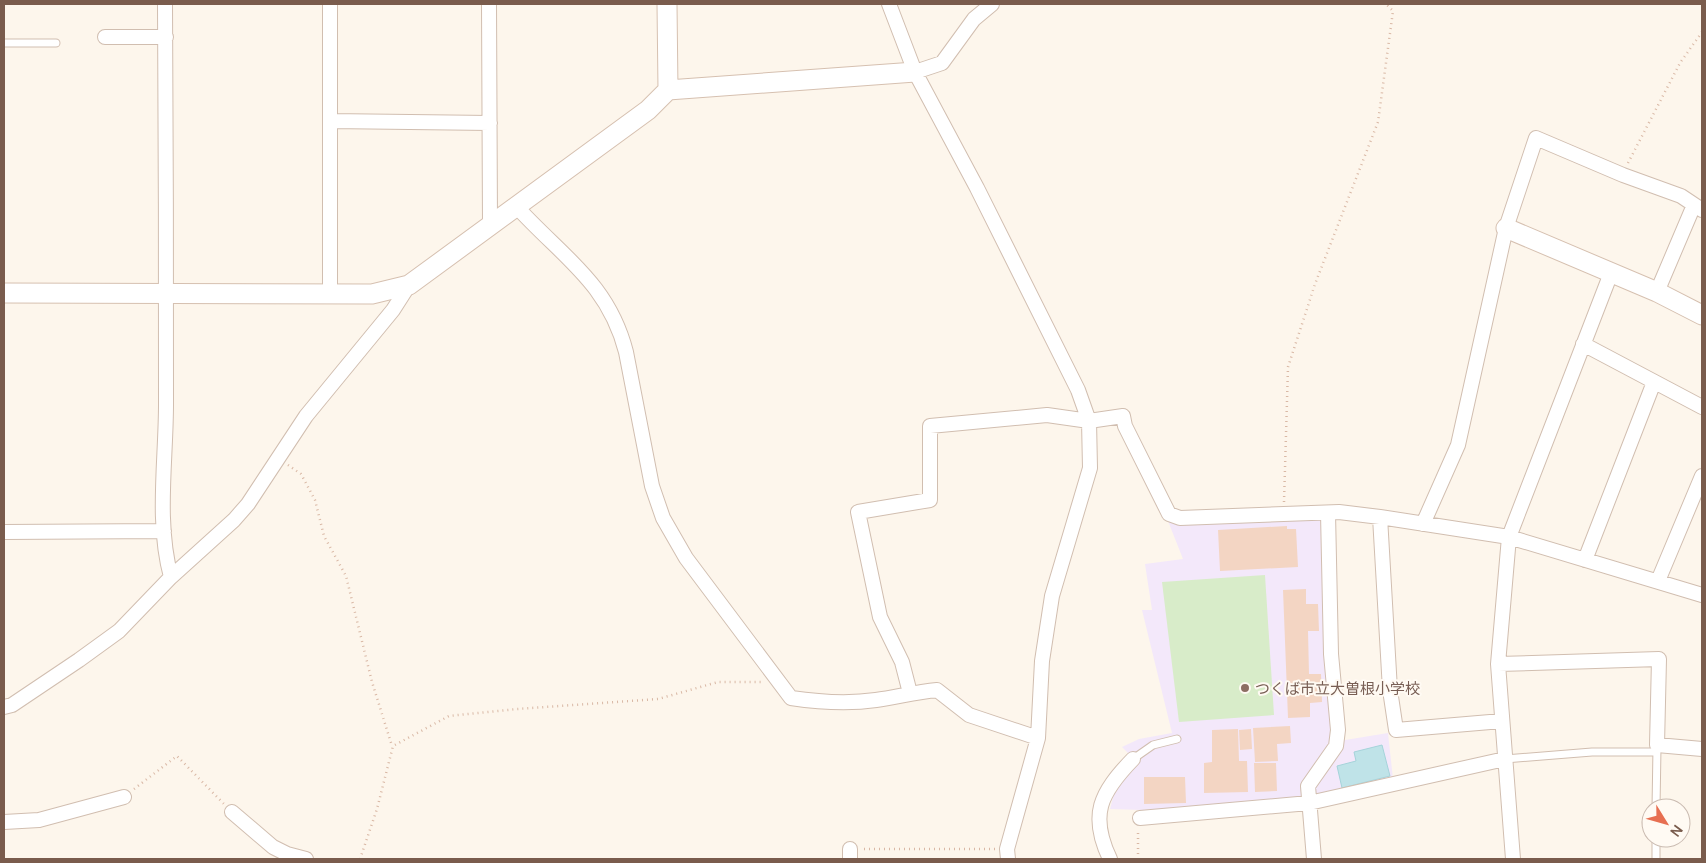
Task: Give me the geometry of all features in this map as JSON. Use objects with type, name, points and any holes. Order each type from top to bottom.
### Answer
[{"type":"street","points":[[166,4],[164,531],[166,559],[171,577]]},
{"type":"street","points":[[330,4],[330,293]]},
{"type":"street","points":[[489,4],[490,224]]},
{"type":"street","points":[[667,4],[668,90]]},
{"type":"street","points":[[889,4],[915,72],[977,188],[1069,372],[1089,422],[1090,468],[1052,596],[1042,661],[1038,738],[1007,854]]},
{"type":"street","points":[[4,707],[12,705],[79,660],[119,630],[171,577],[234,520],[248,504],[306,416],[393,310],[409,285],[648,110],[668,90],[915,72],[942,63],[974,18],[992,4]]},
{"type":"street","points":[[105,37],[166,38]]},
{"type":"street","points":[[330,121],[490,123]]},
{"type":"street","points":[[1423,524],[1458,445],[1506,228],[1536,138],[1681,196],[1698,208],[1657,292]]},
{"type":"street","points":[[516,206],[579,268],[609,306],[621,333],[626,352],[652,486],[663,518],[686,558],[791,698],[812,701],[874,700],[937,690],[969,715],[1038,738]]},
{"type":"street","points":[[1506,228],[1657,292],[1702,315]]},
{"type":"street","points":[[1513,859],[1498,664],[1509,537],[1611,273]]},
{"type":"street","points":[[4,293],[372,294],[409,285]]},
{"type":"street","points":[[1583,344],[1702,407]]},
{"type":"street","points":[[1586,560],[1654,382]]},
{"type":"street","points":[[910,693],[902,662],[880,617],[858,512],[930,500],[930,426],[1047,415],[1089,422],[1123,416],[1125,426],[1169,514],[1180,518],[1328,513],[1380,517],[1509,537],[1702,595]]},
{"type":"street","points":[[1658,582],[1702,476]]},
{"type":"street","points":[[1314,859],[1308,786],[1336,746],[1338,730],[1331,654],[1328,513]]},
{"type":"street","points":[[1380,517],[1390,690],[1396,730],[1502,721]]},
{"type":"street","points":[[4,532],[164,531]]},
{"type":"street","points":[[1498,664],[1659,659],[1657,748],[1702,749]]},
{"type":"street","points":[[1110,859],[1098,830],[1098,817],[1104,798],[1112,784],[1133,759]]},
{"type":"street","points":[[1140,818],[1309,802],[1505,759]]},
{"type":"street","points":[[4,822],[39,820],[124,797]]},
{"type":"street","points":[[232,812],[273,847],[287,856],[306,859]]},
{"type":"lane","points":[[4,43],[56,44]]},
{"type":"lane","points":[[1133,759],[1153,745],[1177,739]]},
{"type":"lane","points":[[1505,759],[1657,748],[1656,798]]},
{"type":"path","points":[[1284,514],[1288,367],[1315,284],[1378,122],[1393,11],[1386,4]]},
{"type":"path","points":[[1623,174],[1680,64],[1702,32]]},
{"type":"path","points":[[279,458],[301,474],[315,500],[324,536],[346,576],[372,682],[392,746],[378,809],[360,859]]},
{"type":"path","points":[[392,746],[450,716],[517,709],[658,699],[718,682],[778,681]]},
{"type":"path","points":[[124,797],[177,756],[232,812]]},
{"type":"path","points":[[1138,859],[1138,826],[1140,818]]},
{"type":"path","points":[[850,854],[1007,854]]},
{"type":"shaded area","name":"つくば市立大曽根小学校","points":[[1322,520],[1333,742],[1388,733],[1393,779],[1302,800],[1143,810],[1110,809],[1115,790],[1138,763],[1122,747],[1139,739],[1172,733],[1142,610],[1152,610],[1145,564],[1183,559],[1168,521],[1186,525],[1199,522]]},
{"type":"green space","points":[[1265,575],[1274,715],[1179,722],[1162,582]]},
{"type":"water","points":[[1382,745],[1390,776],[1342,788],[1337,766],[1356,761],[1354,752]]},
{"type":"building","points":[[1287,526],[1287,529],[1296,529],[1298,567],[1220,571],[1218,530]]},
{"type":"building","points":[[1306,589],[1306,604],[1318,604],[1319,631],[1308,631],[1309,674],[1321,674],[1322,702],[1310,703],[1310,717],[1288,718],[1283,590]]},
{"type":"building","points":[[1290,726],[1291,743],[1277,744],[1278,761],[1255,762],[1253,728]]},
{"type":"building","points":[[1238,729],[1239,761],[1247,761],[1248,792],[1204,793],[1204,763],[1212,762],[1212,730]]},
{"type":"building","points":[[1251,729],[1252,749],[1240,750],[1239,730]]},
{"type":"building","points":[[1254,763],[1276,763],[1277,791],[1255,792]]},
{"type":"building","points":[[1144,777],[1185,777],[1186,803],[1144,804]]},
{"type":"place","name":"つくば市立大曽根小学校","points":[[1245,688]]}]
